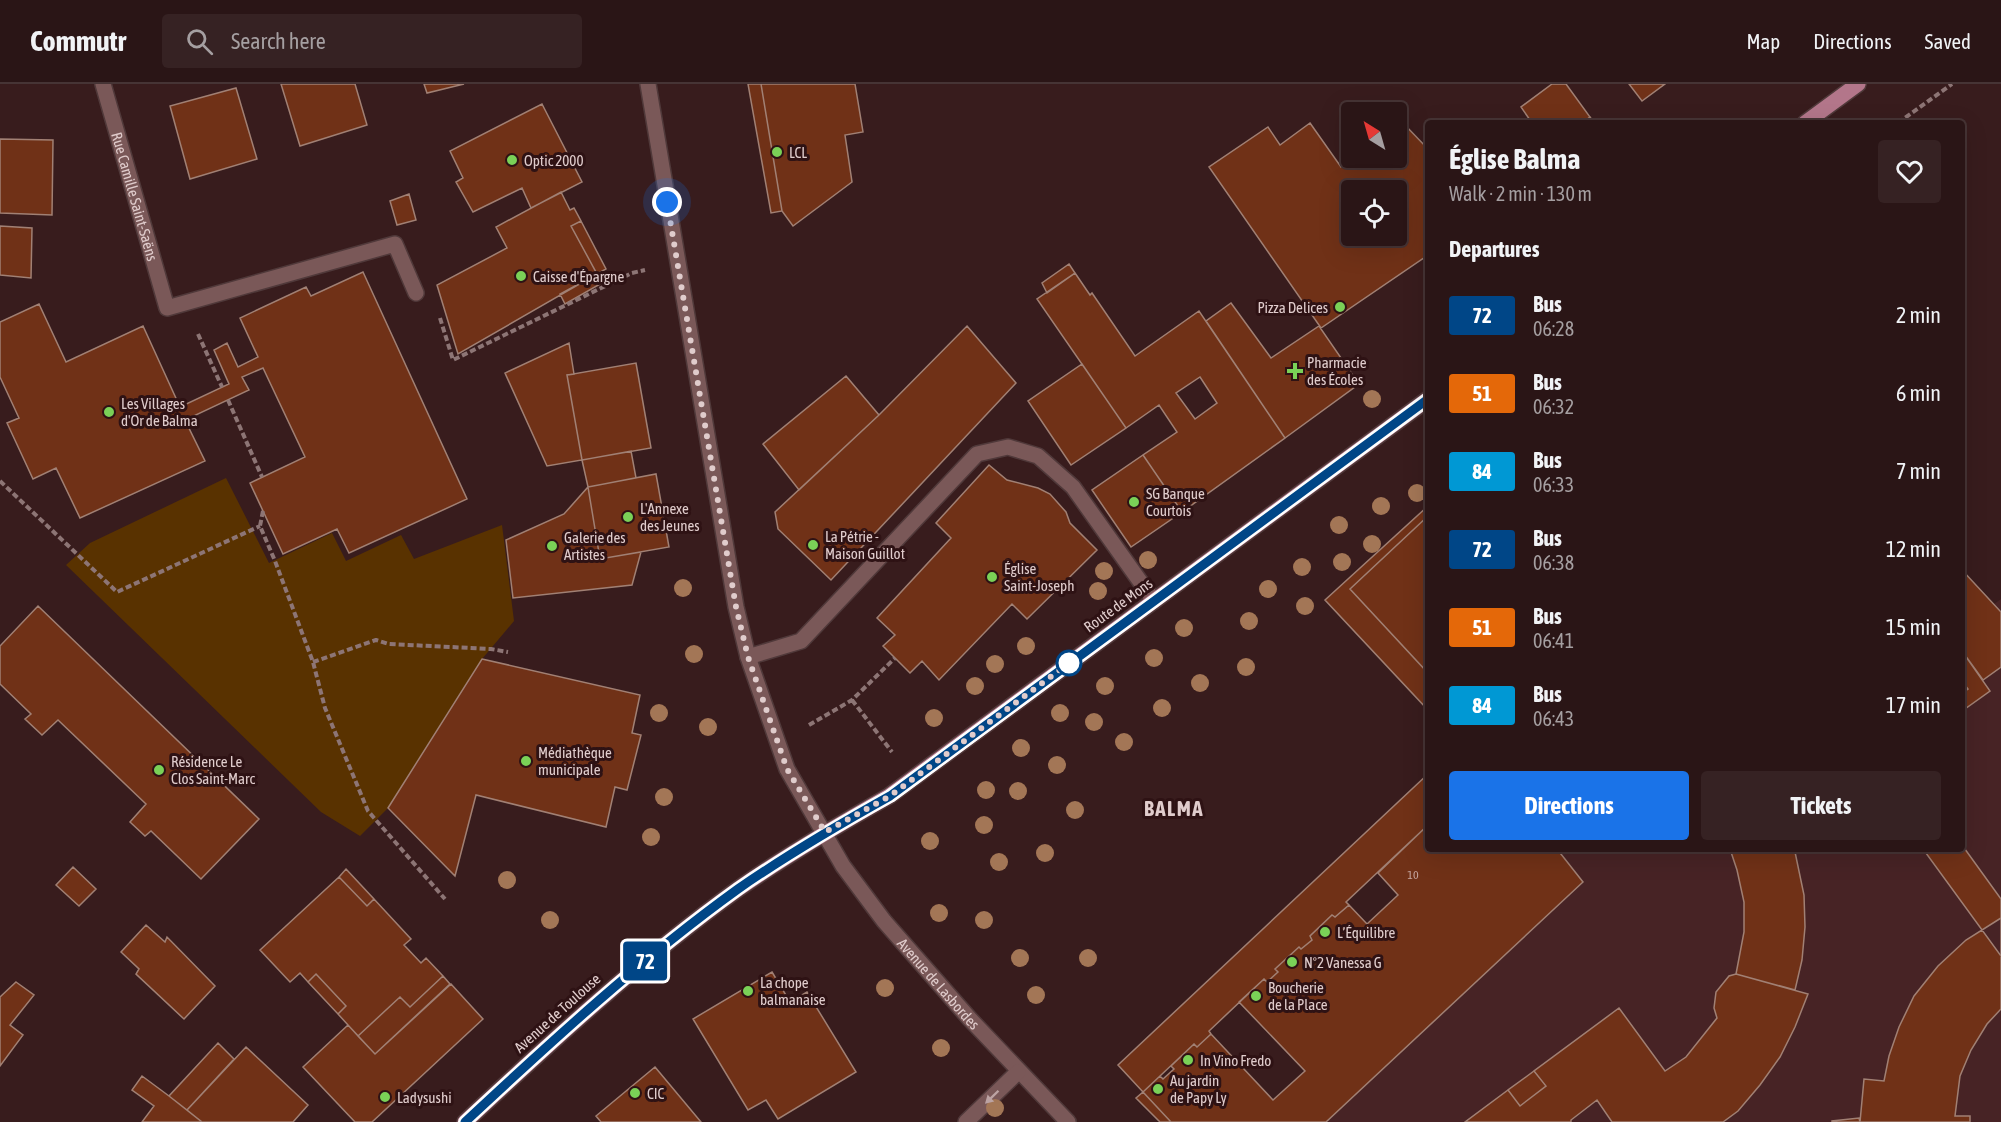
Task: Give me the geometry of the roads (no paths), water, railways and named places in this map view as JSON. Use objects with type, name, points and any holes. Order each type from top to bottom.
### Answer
[{"type":"main road","points":[[1809,120],[1858,84]]},
{"type":"main road","name":"Route de Mons","points":[[825,832],[890,796],[1425,401]]},
{"type":"main road","name":"Avenue de Toulouse","points":[[465,1122],[640,965],[739,888],[825,832]]},
{"type":"street","name":"Rue Camille Saint-Saëns","points":[[103,84],[167,308],[395,244],[416,293]]},
{"type":"street","name":"Avenue de Lasbordes","points":[[648,84],[736,607],[748,657],[787,769],[843,866],[878,913],[1018,1072],[1068,1122]]},
{"type":"street","points":[[748,657],[801,641],[977,454],[1008,447],[1038,456],[1073,487],[1154,601]]},
{"type":"street","points":[[966,1122],[1018,1072]]},
{"type":"place","name":"LCL","points":[[777,152]]},
{"type":"place","name":"Optic 2000","points":[[512,160]]},
{"type":"place","name":"Caisse d'Épargne","points":[[521,276]]},
{"type":"place","name":"Pizza Delices","points":[[1340,307]]},
{"type":"place","name":"Pharmacie des Écoles","points":[[1295,371]]},
{"type":"place","name":"Les Villages d'Or de Balma","points":[[109,412]]},
{"type":"place","name":"SG Banque Courtois","points":[[1134,502]]},
{"type":"place","name":"L'Annexe des Jeunes","points":[[628,517]]},
{"type":"place","name":"La Pétrie - Maison Guillot","points":[[813,545]]},
{"type":"place","name":"Galerie des Artistes","points":[[552,546]]},
{"type":"place","name":"Église Saint-Joseph","points":[[992,577]]},
{"type":"place","name":"Médiathèque municipale","points":[[526,761]]},
{"type":"place","name":"Résidence Le Clos Saint-Marc","points":[[159,770]]},
{"type":"place","name":"L’Équilibre","points":[[1325,932]]},
{"type":"place","name":"N°2 Vanessa G","points":[[1292,962]]},
{"type":"place","name":"La chope balmanaise","points":[[748,991]]},
{"type":"place","name":"Boucherie de la Place","points":[[1256,996]]},
{"type":"place","name":"In Vino Fredo","points":[[1188,1060]]},
{"type":"place","name":"Au jardin de Papy Ly","points":[[1158,1089]]},
{"type":"place","name":"CIC","points":[[635,1093]]},
{"type":"place","name":"Ladysushi","points":[[385,1097]]},
{"type":"district","name":"BALMA","points":[[1174,808]]}]
